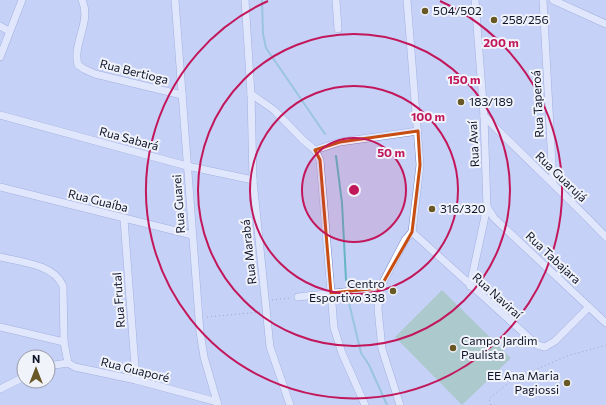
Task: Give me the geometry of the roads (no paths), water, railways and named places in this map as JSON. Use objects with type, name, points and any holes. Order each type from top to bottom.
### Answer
[{"type":"street","points":[[0,57],[22,0]]},
{"type":"street","name":"Rua Bertioga","points":[[82,0],[85,8],[85,19],[77,52],[78,64],[84,69],[95,74],[182,95]]},
{"type":"street","name":"Rua Guarei","points":[[175,0],[198,317],[204,357],[218,404]]},
{"type":"street","name":"Rua Marabá","points":[[245,0],[251,94],[253,180],[266,311],[270,347],[290,405]]},
{"type":"street","points":[[336,0],[338,29]]},
{"type":"street","points":[[400,405],[379,338],[378,309],[380,288],[405,240],[412,232],[420,165],[407,0]]},
{"type":"street","name":"Rua Avaí","points":[[470,286],[487,207],[484,116],[474,0]]},
{"type":"street","name":"Rua Taperoá","points":[[543,0],[554,182]]},
{"type":"street","points":[[553,0],[606,24]]},
{"type":"street","points":[[0,26],[9,31]]},
{"type":"street","points":[[251,94],[274,110],[303,140],[315,150],[320,160],[334,328],[337,340],[365,405]]},
{"type":"street","name":"Rua Sabará","points":[[0,115],[187,166],[253,180]]},
{"type":"street","name":"Rua Guarujá","points":[[484,116],[523,156],[554,182],[606,237]]},
{"type":"street","points":[[315,150],[340,142],[418,131]]},
{"type":"street","name":"Rua Guaíba","points":[[0,187],[192,235]]},
{"type":"street","name":"Rua Tabajara","points":[[487,207],[494,218],[606,323]]},
{"type":"street","name":"Rua Frutal","points":[[124,219],[136,380]]},
{"type":"street","name":"Rua Naviraí","points":[[412,232],[537,345],[544,347],[555,341],[588,307]]},
{"type":"street","points":[[0,257],[51,271],[60,279],[63,286],[64,342],[68,363]]},
{"type":"street","points":[[298,297],[380,288]]},
{"type":"street","points":[[0,327],[64,342]]},
{"type":"street","name":"Rua Guaporé","points":[[56,365],[68,363],[75,367],[136,380],[218,404]]},
{"type":"street","points":[[0,389],[16,381]]},
{"type":"waterway","points":[[262,0],[263,34],[266,48],[325,134]]},
{"type":"waterway","points":[[336,156],[342,203],[346,280]]},
{"type":"waterway","points":[[349,303],[361,353],[369,365],[387,405]]},
{"type":"place","name":"504/502","points":[[425,11]]},
{"type":"place","name":"258/256","points":[[494,20]]},
{"type":"place","name":"183/189","points":[[461,102]]},
{"type":"place","name":"316/320","points":[[432,209]]},
{"type":"place","name":"Centro Esportivo 338","points":[[393,291]]},
{"type":"place","name":"Campo Jardim Paulista","points":[[453,348]]},
{"type":"place","name":"EE Ana Maria Pagiossi","points":[[567,383]]}]
